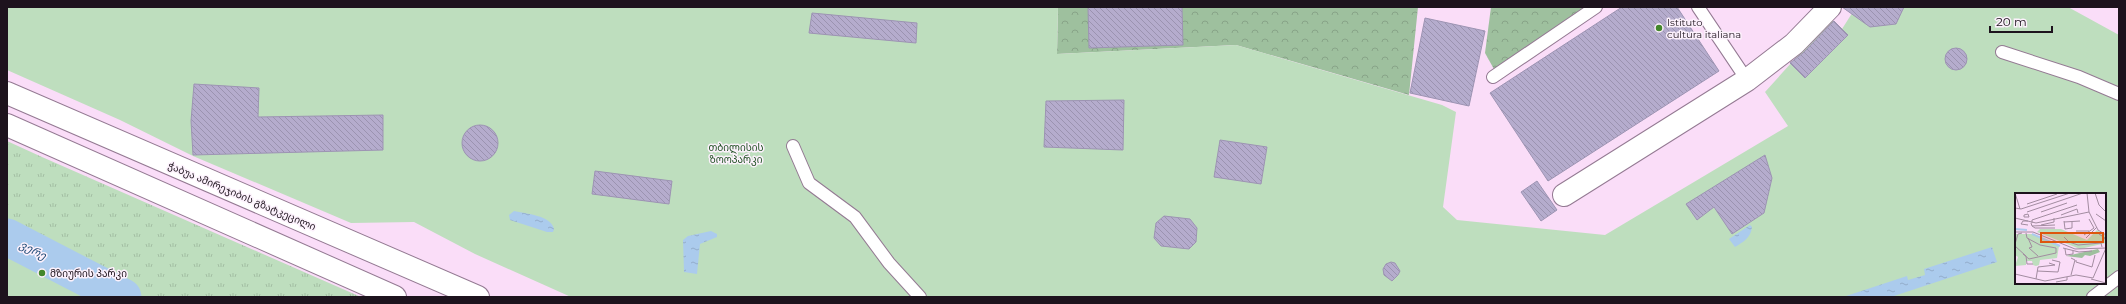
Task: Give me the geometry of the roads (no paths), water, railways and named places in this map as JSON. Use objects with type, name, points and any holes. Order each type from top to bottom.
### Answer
[{"type":"main road","points":[[1564,195],[1747,80],[1794,44],[1830,7]]},
{"type":"main road","name":"ჭაბუა ამირეჯიბის გზატკეცილი","points":[[7,93],[478,297]]},
{"type":"main road","points":[[7,125],[95,166],[395,297]]},
{"type":"lane","points":[[1493,77],[1596,7]]},
{"type":"lane","points":[[1698,7],[1747,80]]},
{"type":"lane","points":[[2002,52],[2079,77],[2119,94]]},
{"type":"lane","points":[[793,146],[809,183],[855,217],[889,263],[920,297]]},
{"type":"lane","points":[[2093,297],[2119,277]]},
{"type":"water","points":[[514,211],[543,218],[552,224],[554,229],[553,232],[547,232],[510,220],[509,215]]},
{"type":"water","points":[[1750,225],[1752,227],[1748,237],[1735,247],[1729,239]]},
{"type":"water","points":[[711,231],[717,234],[717,237],[700,244],[697,274],[684,272],[683,240],[688,236]]},
{"type":"water","points":[[1992,247],[1997,262],[1891,297],[1843,297],[1907,276],[1908,280],[1925,275],[1924,269]]},
{"type":"waterway","name":"ვერე","points":[[7,237],[123,297]]},
{"type":"place","name":"Istituto cultura italiana","points":[[1659,28]]},
{"type":"place","name":"მზიურის პარკი","points":[[42,273]]},
{"type":"park label","name":"თბილისის ზოოპარკი","points":[[736,152]]}]
